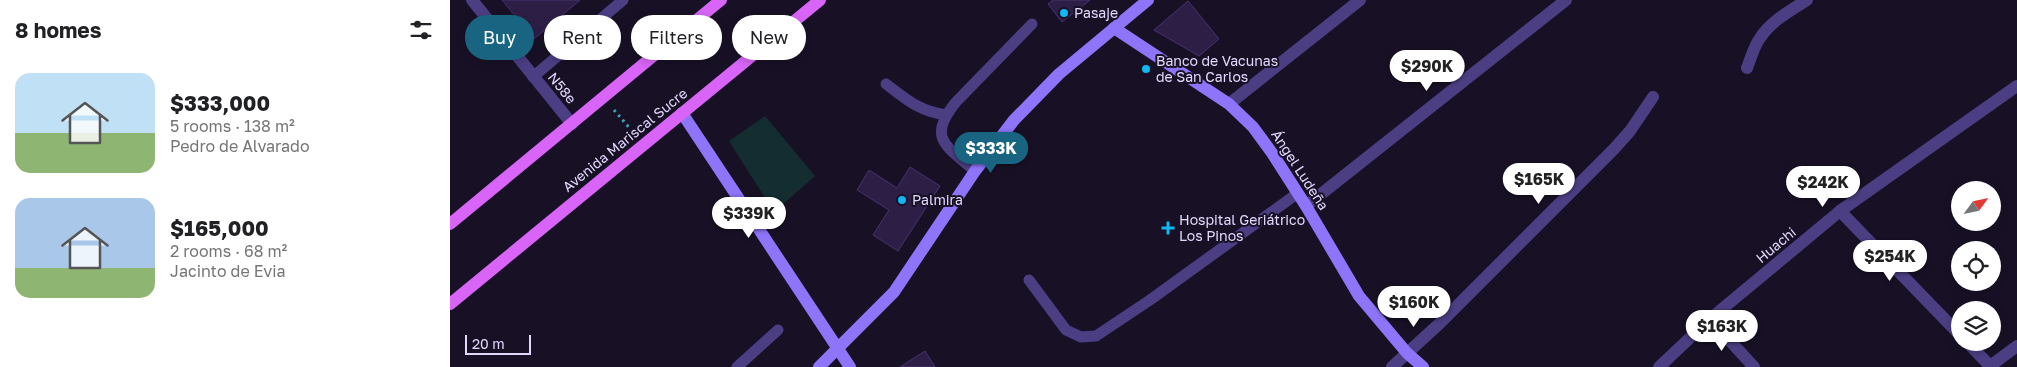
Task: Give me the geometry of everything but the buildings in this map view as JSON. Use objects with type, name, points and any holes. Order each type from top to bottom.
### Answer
[{"type":"main road","points":[[450,224],[721,0]]},
{"type":"main road","name":"Avenida Mariscal Sucre","points":[[450,304],[820,0]]},
{"type":"street","name":"N58e","points":[[472,0],[572,124]]},
{"type":"street","points":[[819,367],[894,292],[976,171],[1014,120],[1059,74],[1148,0]]},
{"type":"street","points":[[1229,104],[1360,0]]},
{"type":"street","points":[[1306,206],[1566,0]]},
{"type":"street","points":[[1747,68],[1758,39],[1765,31],[1773,23],[1807,0]]},
{"type":"street","name":"Ángel Ludeña","points":[[1114,28],[1229,104],[1253,128],[1298,193],[1359,296],[1407,353],[1423,367]]},
{"type":"street","name":"Huachi","points":[[1659,367],[1710,319],[1840,211],[2017,86]]},
{"type":"street","points":[[1392,367],[1439,324],[1614,148],[1630,130],[1652,97]]},
{"type":"street","points":[[682,113],[850,367]]},
{"type":"street","points":[[1840,211],[1951,326]]},
{"type":"street","points":[[1710,319],[1754,367]]},
{"type":"street","points":[[1976,351],[1990,366],[2017,346]]},
{"type":"lane","points":[[534,77],[622,0]]},
{"type":"lane","points":[[976,171],[943,143],[940,129],[946,115],[980,76],[1032,24]]},
{"type":"lane","points":[[886,84],[916,107],[929,113],[946,115]]},
{"type":"lane","points":[[1029,280],[1066,330],[1081,337],[1096,336],[1150,300],[1298,193]]},
{"type":"lane","points":[[737,367],[778,330]]},
{"type":"path","points":[[611,108],[633,132]]},
{"type":"green space","points":[[765,116],[815,176],[774,212],[729,141]]},
{"type":"place","name":"Pasaje","points":[[1064,13]]},
{"type":"place","name":"Banco de Vacunas de San Carlos","points":[[1146,69]]},
{"type":"place","name":"Palmira","points":[[902,200]]},
{"type":"place","name":"Hospital Geriátrico Los Pinos","points":[[1168,228]]}]
